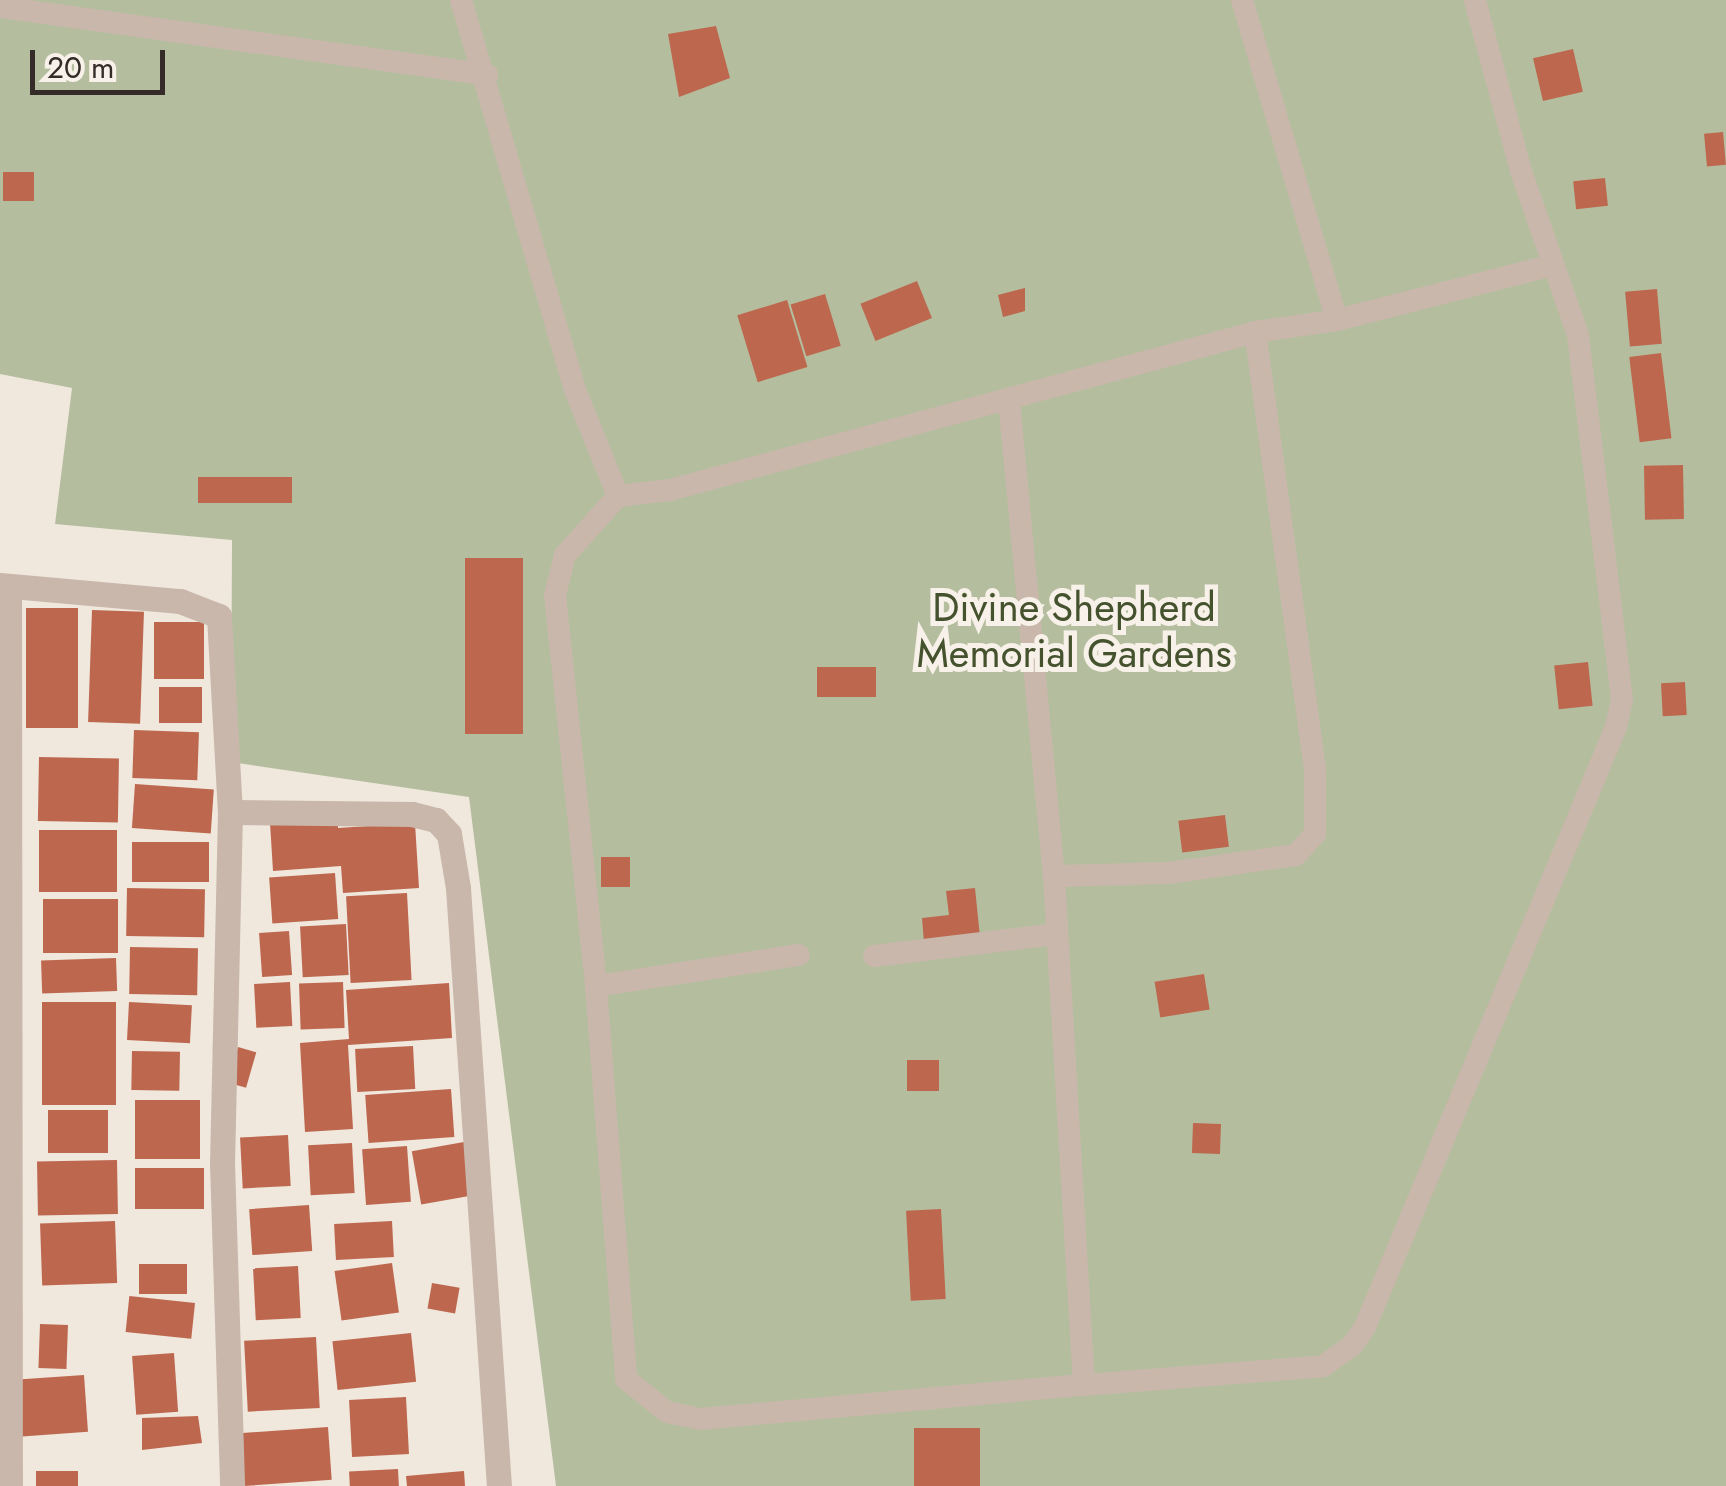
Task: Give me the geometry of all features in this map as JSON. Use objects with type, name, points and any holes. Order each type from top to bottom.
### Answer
[{"type":"street","points":[[10,1486],[5,586],[150,597],[219,616],[230,812],[222,1164],[232,1486]]},
{"type":"street","points":[[230,812],[384,812],[436,820],[449,834],[458,888],[499,1486]]},
{"type":"lane","points":[[462,0],[487,75],[575,390],[618,496]]},
{"type":"lane","points":[[1242,0],[1337,320]]},
{"type":"lane","points":[[1475,0],[1553,264],[1578,335],[1622,699],[1616,727],[1365,1327],[1352,1346],[1323,1366],[700,1419],[645,1399],[626,1380],[618,1332],[596,986],[555,595],[566,555],[618,496],[670,490],[1255,332],[1337,320],[1553,264]]},
{"type":"lane","points":[[0,6],[487,75]]},
{"type":"lane","points":[[1054,876],[1168,873],[1296,855],[1315,834],[1316,769],[1255,332]]},
{"type":"lane","points":[[1009,401],[1054,876],[1084,1386]]},
{"type":"lane","points":[[874,956],[1057,934]]},
{"type":"lane","points":[[596,986],[799,955]]},
{"type":"green space","name":"Divine Shepherd Memorial Gardens","points":[[0,0],[1726,0],[1726,1486],[556,1486],[469,797],[231,762],[232,540],[55,524],[72,388],[0,374]]},
{"type":"building","points":[[716,26],[730,78],[679,97],[668,34]]},
{"type":"building","points":[[1573,49],[1583,92],[1543,101],[1533,58]]},
{"type":"building","points":[[1723,132],[1726,165],[1707,167],[1704,134]]},
{"type":"building","points":[[3,172],[34,172],[34,201],[3,201]]},
{"type":"building","points":[[1605,178],[1608,206],[1576,209],[1573,181]]},
{"type":"building","points":[[917,281],[932,318],[875,341],[860,304]]},
{"type":"building","points":[[1025,288],[1025,311],[1003,317],[998,295]]},
{"type":"building","points":[[1657,289],[1662,344],[1630,347],[1625,292]]},
{"type":"building","points":[[825,294],[841,346],[806,356],[791,305]]},
{"type":"building","points":[[787,300],[807,367],[758,382],[737,315]]},
{"type":"building","points":[[1661,353],[1671,438],[1640,442],[1629,357]]},
{"type":"building","points":[[1683,465],[1684,519],[1645,520],[1644,466]]},
{"type":"building","points":[[198,477],[292,477],[292,503],[198,503]]},
{"type":"building","points":[[465,558],[523,558],[523,734],[465,734]]},
{"type":"building","points":[[26,608],[78,608],[78,728],[26,728]]},
{"type":"building","points":[[92,610],[144,612],[140,724],[88,722]]},
{"type":"building","points":[[154,622],[204,622],[204,679],[154,679]]},
{"type":"building","points":[[1588,662],[1593,706],[1559,709],[1554,666]]},
{"type":"building","points":[[817,667],[876,667],[876,697],[817,697]]},
{"type":"building","points":[[1685,682],[1687,715],[1663,716],[1661,683]]},
{"type":"building","points":[[159,687],[202,687],[202,723],[159,723]]},
{"type":"building","points":[[134,730],[199,732],[197,780],[132,778]]},
{"type":"building","points":[[39,757],[119,758],[118,822],[38,821]]},
{"type":"building","points":[[135,784],[214,790],[211,833],[132,828]]},
{"type":"building","points":[[1225,815],[1229,847],[1182,852],[1178,821]]},
{"type":"building","points":[[338,819],[338,828],[415,823],[419,888],[343,893],[341,866],[273,871],[270,823]]},
{"type":"building","points":[[39,830],[117,830],[117,892],[39,892]]},
{"type":"building","points":[[132,842],[209,842],[209,882],[132,882]]},
{"type":"building","points":[[601,857],[630,857],[630,887],[601,887]]},
{"type":"building","points":[[335,873],[338,919],[272,923],[269,878]]},
{"type":"building","points":[[127,888],[205,889],[204,937],[126,936]]},
{"type":"building","points":[[975,888],[980,937],[924,943],[922,918],[949,915],[946,891]]},
{"type":"building","points":[[407,893],[412,980],[351,983],[346,896]]},
{"type":"building","points":[[43,899],[118,899],[118,953],[43,953]]},
{"type":"building","points":[[346,924],[349,975],[303,977],[300,926]]},
{"type":"building","points":[[289,931],[292,975],[262,977],[259,933]]},
{"type":"building","points":[[130,947],[198,948],[197,995],[129,994]]},
{"type":"building","points":[[116,958],[117,991],[42,994],[41,961]]},
{"type":"building","points":[[1204,974],[1210,1010],[1160,1017],[1155,982]]},
{"type":"building","points":[[290,982],[292,1026],[256,1028],[254,984]]},
{"type":"building","points":[[343,982],[345,1028],[301,1030],[299,984]]},
{"type":"building","points":[[449,983],[452,1038],[348,1045],[353,1129],[305,1132],[300,1043],[349,1039],[346,990]]},
{"type":"building","points":[[42,1002],[116,1002],[116,1105],[42,1105]]},
{"type":"building","points":[[129,1002],[192,1005],[190,1043],[127,1040]]},
{"type":"building","points":[[413,1046],[415,1089],[357,1092],[355,1049]]},
{"type":"building","points":[[238,1047],[256,1052],[246,1088],[228,1083]]},
{"type":"building","points":[[132,1051],[180,1052],[179,1091],[131,1090]]},
{"type":"building","points":[[907,1060],[939,1060],[939,1091],[907,1091]]},
{"type":"building","points":[[451,1089],[454,1137],[369,1143],[365,1095]]},
{"type":"building","points":[[135,1100],[200,1100],[200,1159],[135,1159]]},
{"type":"building","points":[[48,1110],[108,1110],[108,1153],[48,1153]]},
{"type":"building","points":[[1193,1123],[1221,1124],[1220,1154],[1192,1153]]},
{"type":"building","points":[[288,1135],[291,1186],[243,1188],[240,1138]]},
{"type":"building","points":[[464,1142],[473,1195],[421,1204],[412,1151]]},
{"type":"building","points":[[352,1143],[355,1193],[311,1195],[308,1145]]},
{"type":"building","points":[[407,1146],[411,1202],[366,1205],[362,1149]]},
{"type":"building","points":[[117,1160],[118,1214],[38,1215],[37,1161]]},
{"type":"building","points":[[135,1168],[204,1168],[204,1209],[135,1209]]},
{"type":"building","points":[[309,1205],[312,1251],[252,1255],[249,1209]]},
{"type":"building","points":[[941,1209],[946,1299],[911,1301],[906,1211]]},
{"type":"building","points":[[115,1221],[117,1283],[42,1286],[40,1224]]},
{"type":"building","points":[[392,1221],[394,1257],[336,1260],[334,1224]]},
{"type":"building","points":[[392,1263],[399,1313],[342,1321],[335,1271]]},
{"type":"building","points":[[139,1264],[187,1264],[187,1294],[139,1294]]},
{"type":"building","points":[[298,1266],[301,1318],[256,1320],[253,1268]]},
{"type":"building","points":[[432,1283],[460,1288],[455,1313],[427,1309]]},
{"type":"building","points":[[129,1296],[195,1303],[191,1339],[126,1332]]},
{"type":"building","points":[[40,1324],[68,1325],[66,1369],[38,1368]]},
{"type":"building","points":[[411,1333],[416,1382],[338,1390],[332,1341]]},
{"type":"building","points":[[316,1337],[320,1408],[248,1412],[244,1341]]},
{"type":"building","points":[[174,1353],[178,1412],[136,1415],[132,1356]]},
{"type":"building","points":[[84,1375],[88,1432],[22,1436],[18,1380]]},
{"type":"building","points":[[406,1397],[409,1454],[352,1457],[349,1400]]},
{"type":"building","points":[[198,1416],[202,1443],[142,1450],[142,1418]]},
{"type":"building","points":[[328,1427],[332,1480],[243,1486],[239,1433]]},
{"type":"building","points":[[914,1428],[980,1428],[980,1486],[914,1486]]},
{"type":"building","points":[[398,1469],[399,1486],[350,1486],[349,1472]]},
{"type":"building","points":[[36,1471],[78,1471],[78,1486],[36,1486]]},
{"type":"building","points":[[464,1471],[465,1486],[407,1486],[406,1476]]}]
